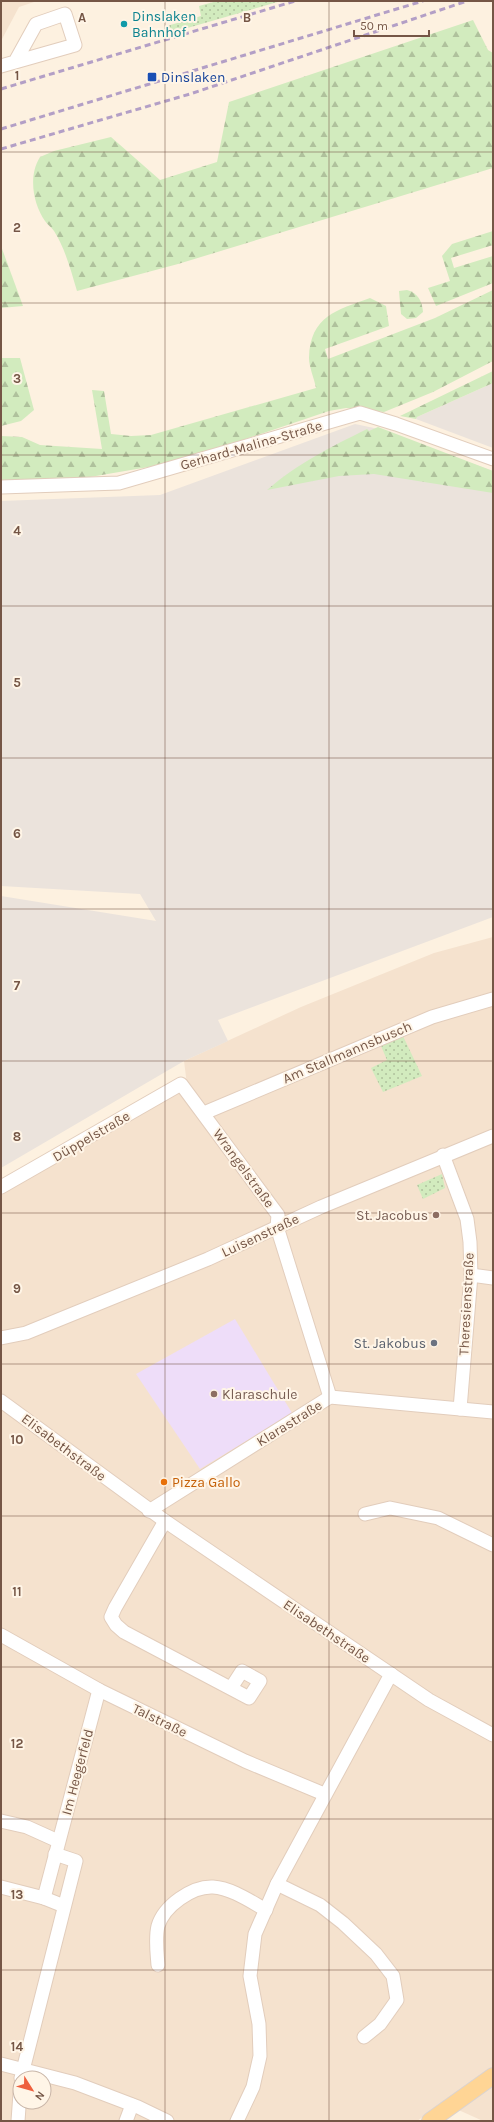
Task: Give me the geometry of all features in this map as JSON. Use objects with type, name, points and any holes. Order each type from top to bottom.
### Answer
[{"type":"main road","points":[[430,2121],[493,2076]]},
{"type":"street","points":[[1,66],[75,45],[65,14],[36,24],[14,62]]},
{"type":"street","name":"Gerhard-Malina-Straße","points":[[1,487],[119,483],[360,413],[390,422],[493,459]]},
{"type":"street","name":"Am Stallmannsbusch","points":[[204,1113],[424,1020],[493,999]]},
{"type":"street","name":"Wrangelstraße","points":[[181,1084],[204,1113],[278,1215],[277,1227],[330,1398]]},
{"type":"street","name":"Düppelstraße","points":[[1,1187],[181,1084]]},
{"type":"street","name":"Luisenstraße","points":[[1,1345],[26,1333],[208,1259],[321,1207],[443,1155],[493,1136]]},
{"type":"street","name":"Theresienstraße","points":[[443,1155],[467,1219],[471,1275],[460,1409]]},
{"type":"street","points":[[471,1275],[493,1278]]},
{"type":"street","name":"Luisenstraße","points":[[1,1338],[26,1333]]},
{"type":"street","name":"Klarastraße","points":[[149,1511],[330,1398],[493,1412]]},
{"type":"street","name":"Elisabethstraße","points":[[1,1401],[165,1522],[429,1700],[493,1735]]},
{"type":"street","points":[[365,1514],[390,1508],[438,1518],[493,1545]]},
{"type":"street","points":[[165,1522],[111,1617],[116,1625],[124,1632],[232,1688]]},
{"type":"street","name":"Talstraße","points":[[1,1635],[99,1690],[245,1761],[324,1794]]},
{"type":"street","points":[[237,2121],[253,2087],[260,2056],[259,2024],[250,1976],[255,1934],[276,1884],[391,1674]]},
{"type":"street","name":"Im Heegerfeld","points":[[44,1898],[99,1690]]},
{"type":"street","points":[[1,1821],[27,1827],[76,1861],[23,2070]]},
{"type":"street","points":[[276,1884],[320,1904],[344,1923],[376,1954],[393,1976],[397,2000],[380,2024],[364,2037]]},
{"type":"street","points":[[1,1887],[44,1898],[64,1906]]},
{"type":"street","points":[[158,1965],[156,1942],[159,1924],[171,1906],[188,1892],[213,1887],[237,1894],[266,1910]]},
{"type":"street","points":[[1,2064],[14,2070]]},
{"type":"street","points":[[52,2079],[75,2083],[132,2105],[167,2121]]},
{"type":"street","points":[[126,2121],[132,2105]]},
{"type":"street","points":[[18,2121],[19,2110]]},
{"type":"shaded area","points":[[1,1],[37,1],[19,7],[1,41]]},
{"type":"shaded area","points":[[493,383],[493,448],[416,419],[417,417]]},
{"type":"shaded area","points":[[355,424],[374,428],[493,471],[493,917],[218,1020],[228,1041],[184,1061],[1,1168],[1,896],[156,921],[140,894],[1,886],[1,501],[160,495]]},
{"type":"shaded area","points":[[493,937],[493,2121],[483,2121],[443,2103],[417,2121],[1,2121],[1,1191],[187,1085],[184,1061],[301,1007],[434,953]]},
{"type":"shaded area","name":"Klaraschule","points":[[235,1319],[292,1413],[200,1469],[136,1374]]},
{"type":"green space","points":[[217,1],[281,1],[170,33],[167,26],[201,16],[199,6]]},
{"type":"green space","points":[[473,20],[488,50],[493,53],[493,168],[178,264],[77,291],[61,245],[54,231],[45,221],[37,206],[33,181],[36,165],[40,157],[54,151],[111,137],[160,180],[217,162],[229,102]]},
{"type":"green space","points":[[493,231],[493,245],[451,258],[454,268],[493,256],[493,283],[436,306],[428,288],[450,281],[442,256],[452,244]]},
{"type":"green space","points":[[1,246],[23,306],[1,308]]},
{"type":"green space","points":[[407,290],[417,295],[422,304],[423,312],[416,318],[407,319],[401,314],[399,291]]},
{"type":"green space","points":[[493,290],[493,361],[433,392],[384,412],[346,408],[329,411],[195,456],[166,464],[90,477],[1,484],[1,436],[22,437],[40,445],[102,449],[92,390],[104,391],[111,434],[131,436],[151,435],[316,388],[309,358],[311,344],[314,333],[320,324],[336,311],[370,298],[386,306],[389,326],[325,349],[328,359],[435,318]]},
{"type":"green space","points":[[1,358],[20,358],[34,410],[21,421],[1,426]]},
{"type":"green space","points":[[493,371],[493,383],[417,417],[416,419],[400,416]]},
{"type":"green space","points":[[378,427],[493,471],[493,493],[374,474],[339,476],[267,490],[291,471],[315,456],[367,429],[369,431]]},
{"type":"green space","points":[[403,1036],[422,1076],[383,1092],[371,1068],[387,1060],[381,1046]]},
{"type":"green space","points":[[442,1174],[445,1188],[423,1199],[417,1185]]},
{"type":"railway","points":[[1,89],[295,1]]},
{"type":"railway","points":[[1,129],[423,1]]},
{"type":"railway","points":[[1,149],[190,94],[467,1]]},
{"type":"place","name":"Dinslaken Bahnhof","points":[[124,24]]},
{"type":"place","name":"Dinslaken","points":[[152,77]]},
{"type":"place","name":"St. Jacobus","points":[[436,1215]]},
{"type":"place","name":"St. Jakobus","points":[[434,1343]]},
{"type":"place","name":"Klaraschule","points":[[214,1394]]},
{"type":"place","name":"Pizza Gallo","points":[[164,1482]]}]
